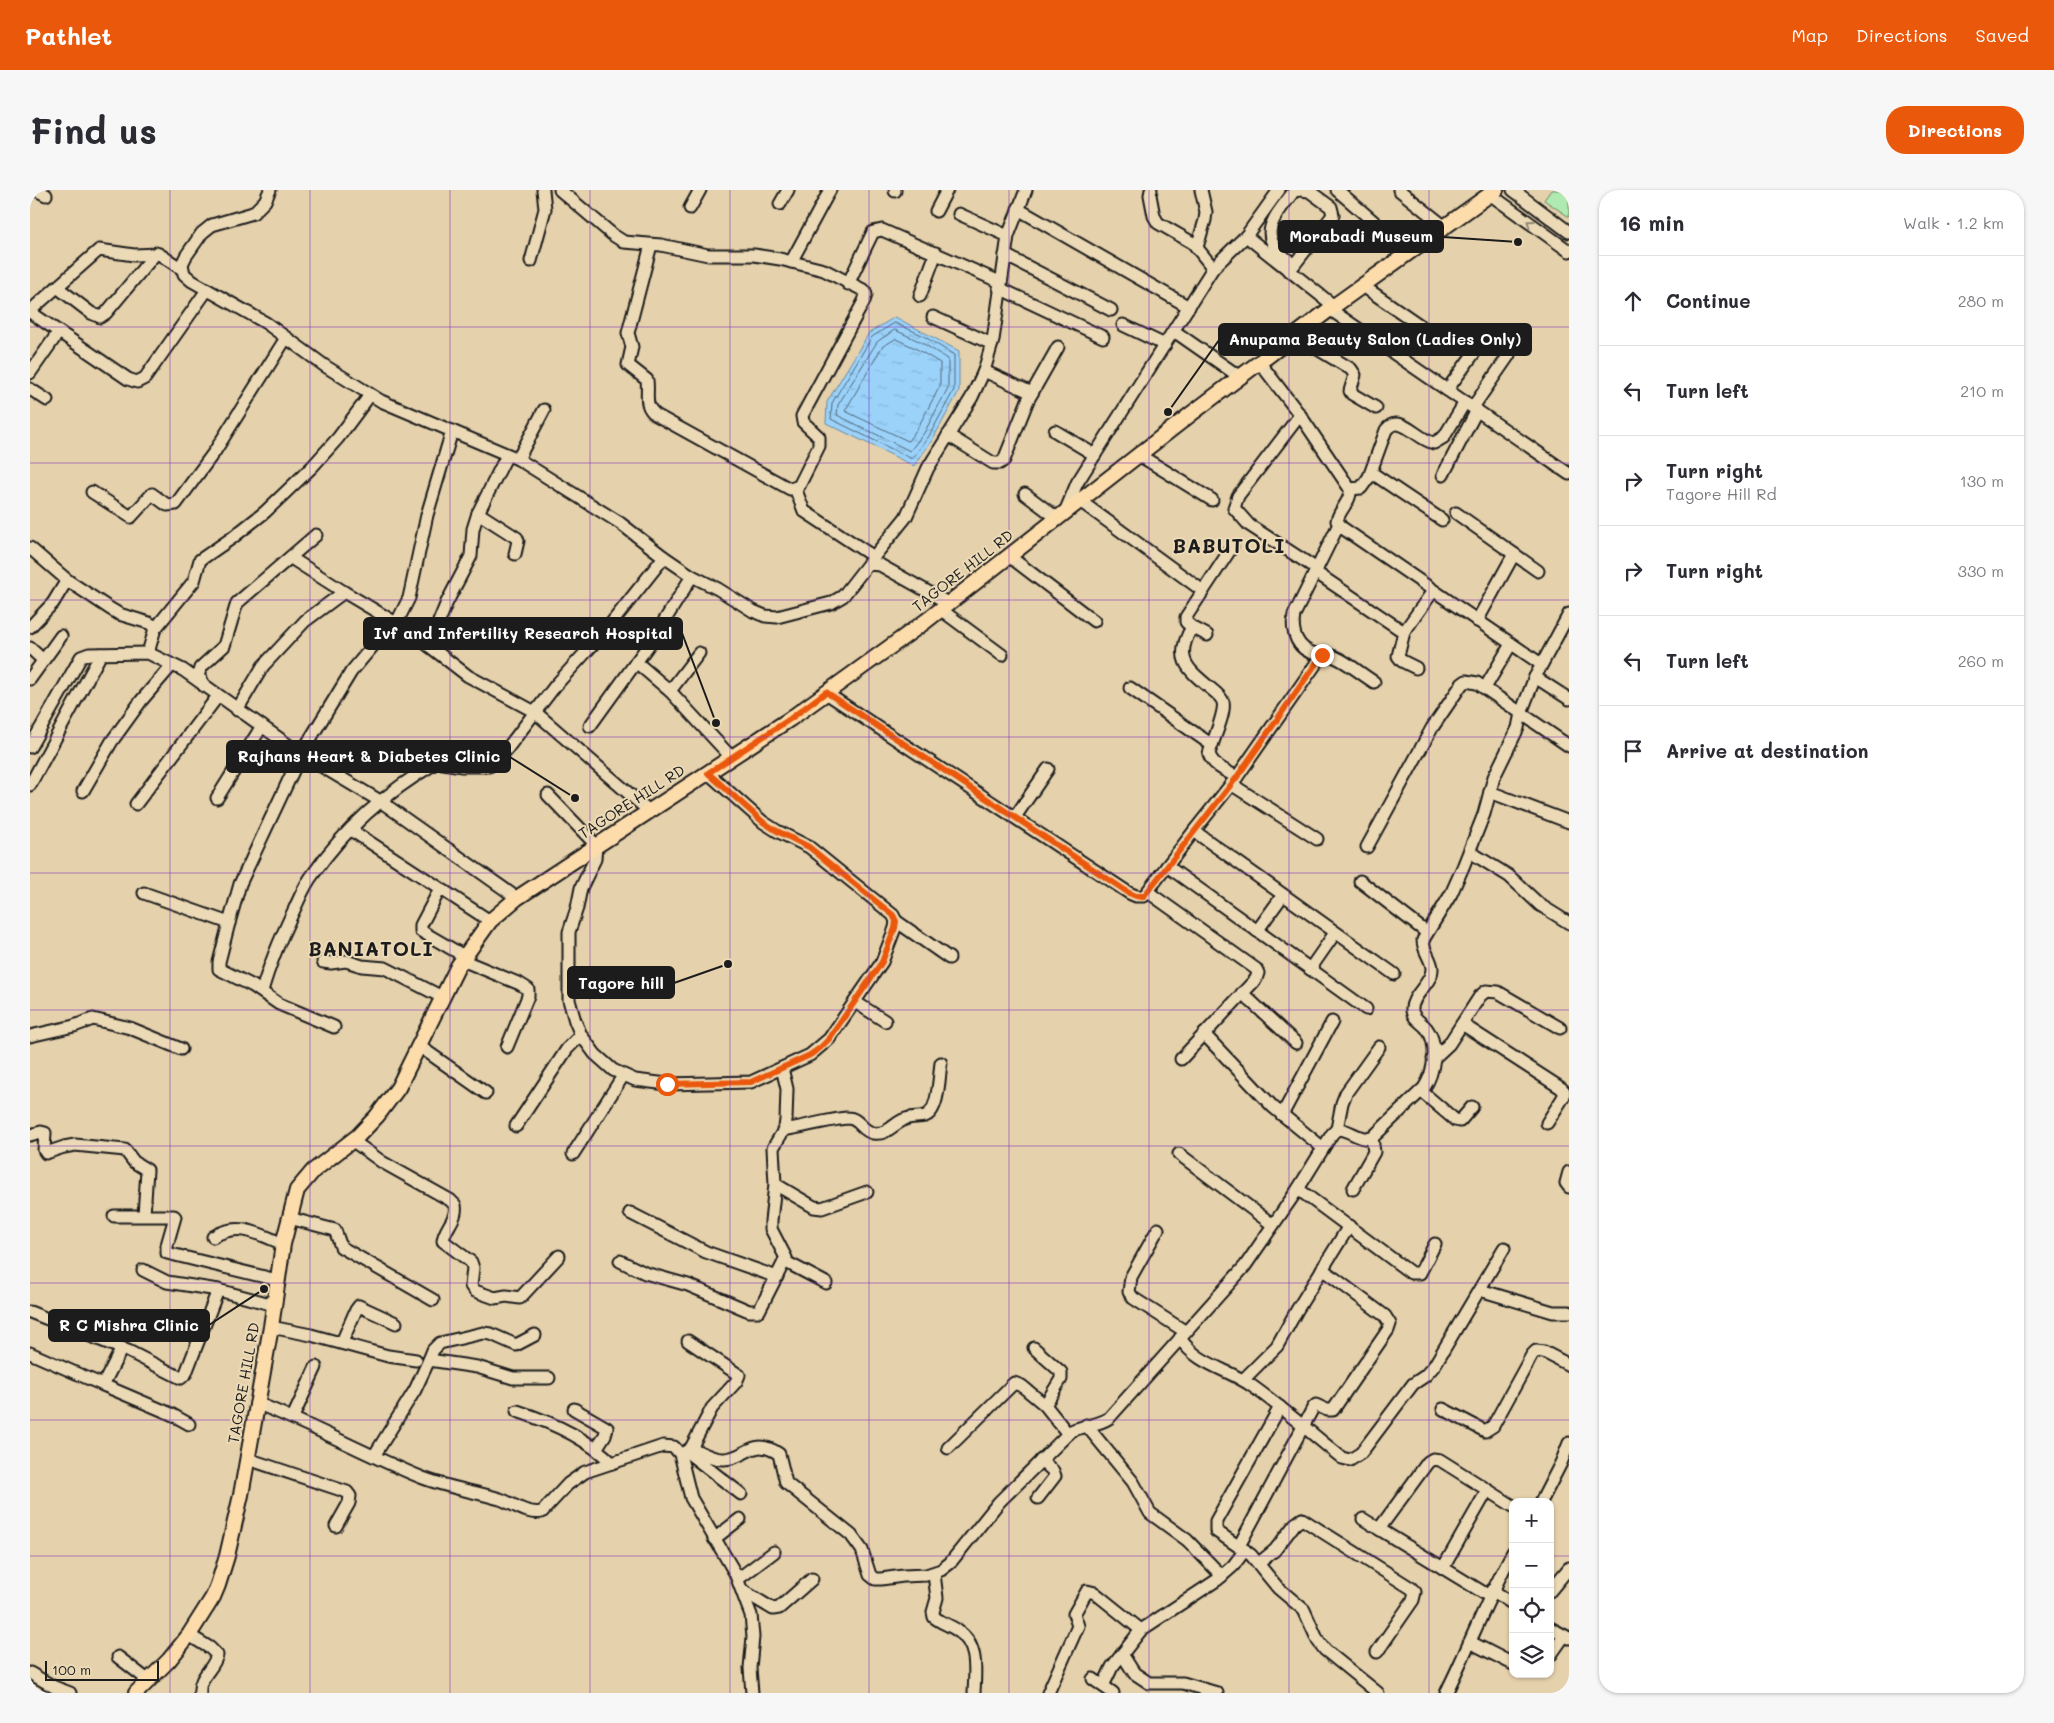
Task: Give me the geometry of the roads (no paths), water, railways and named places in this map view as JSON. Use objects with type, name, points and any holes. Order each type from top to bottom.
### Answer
[{"type":"main road","name":"TAGORE HILL RD","points":[[136,1693],[149,1681],[189,1635],[213,1597],[218,1584],[234,1526],[248,1458],[256,1402],[271,1327],[283,1244],[298,1190],[313,1171],[352,1141],[387,1104],[398,1088],[463,958],[490,921],[517,898],[708,773],[826,692],[944,606],[1260,362],[1444,226],[1494,192]]},
{"type":"street","points":[[182,269],[186,256],[202,233],[212,225],[253,213],[265,201],[270,190]]},
{"type":"street","points":[[530,261],[545,209],[543,190]]},
{"type":"street","points":[[560,190],[620,240],[630,243],[651,244],[708,255],[754,255],[791,262],[824,270],[848,284],[861,288],[866,295],[802,416],[802,422],[820,440],[819,446],[799,486],[790,489],[656,415],[649,408],[647,404],[647,380],[628,365],[632,347],[628,333],[641,290],[651,244]]},
{"type":"street","points":[[690,208],[700,190]]},
{"type":"street","points":[[780,204],[788,190]]},
{"type":"street","points":[[791,262],[830,190]]},
{"type":"street","points":[[936,211],[947,190]]},
{"type":"street","points":[[207,290],[145,378],[137,382],[128,379],[58,333],[30,312],[99,250],[134,255],[156,253],[162,255],[182,269],[186,277],[266,323],[370,395],[401,411],[507,454],[620,522],[664,557],[692,576],[718,589],[753,611],[765,616],[777,617],[843,596],[906,517],[928,468],[972,397],[984,371],[992,344],[1008,236],[1026,190]]},
{"type":"street","points":[[1151,190],[1150,195],[1154,216],[1158,223],[1197,247],[1213,268]]},
{"type":"street","points":[[1197,247],[1206,212],[1201,190]]},
{"type":"street","points":[[1025,494],[1061,515],[1077,482],[1166,345],[1213,268],[1246,236],[1279,190]]},
{"type":"street","points":[[1337,190],[1409,252]]},
{"type":"street","points":[[1514,190],[1569,232]]},
{"type":"street","points":[[1294,265],[1332,215],[1331,207],[1309,191],[1294,191],[1272,224],[1269,237],[1278,253],[1294,265],[1335,306]]},
{"type":"street","points":[[1407,192],[1444,226]]},
{"type":"street","points":[[1494,192],[1569,250]]},
{"type":"street","points":[[1018,209],[1189,307]]},
{"type":"street","points":[[959,214],[1008,236]]},
{"type":"street","points":[[848,284],[873,232],[882,230],[936,253],[1103,337]]},
{"type":"street","points":[[1246,236],[1447,390],[1569,474]]},
{"type":"street","points":[[57,287],[91,314],[100,317],[106,313],[156,253]]},
{"type":"street","points":[[920,296],[936,253]]},
{"type":"street","points":[[1005,255],[1111,310]]},
{"type":"street","points":[[1363,286],[1428,331]]},
{"type":"street","points":[[933,317],[992,344]]},
{"type":"street","points":[[1123,325],[1166,345]]},
{"type":"street","points":[[1174,331],[1240,377]]},
{"type":"street","points":[[30,373],[58,333]]},
{"type":"street","points":[[1350,489],[1361,488],[1369,477],[1386,430],[1390,424],[1395,422],[1402,425],[1434,444],[1444,437],[1471,406],[1509,355],[1511,347],[1509,344],[1494,335],[1484,338],[1447,390]]},
{"type":"street","points":[[1296,336],[1351,369],[1355,375],[1350,391],[1376,408]]},
{"type":"street","points":[[92,492],[131,517],[152,494],[167,505],[176,504],[211,457],[286,338]]},
{"type":"street","points":[[948,435],[993,463],[1000,463],[1004,460],[1032,393],[1058,346]]},
{"type":"street","points":[[1260,362],[1300,415],[1350,489],[1349,498],[1338,514],[1337,521],[1339,524],[1433,591],[1541,664]]},
{"type":"street","points":[[984,371],[1032,393]]},
{"type":"street","points":[[30,389],[47,400]]},
{"type":"street","points":[[148,653],[155,629],[194,581],[198,563],[202,558],[232,538],[265,512],[312,467],[338,438],[370,395]]},
{"type":"street","points":[[1443,475],[1471,406]]},
{"type":"street","points":[[518,460],[544,410]]},
{"type":"street","points":[[1300,415],[1238,496],[1234,508],[1254,528],[1404,632]]},
{"type":"street","points":[[334,1027],[279,1004],[262,991],[218,967],[243,878],[301,754],[351,672],[395,623],[409,598],[427,515],[452,431]]},
{"type":"street","points":[[1055,431],[1095,455]]},
{"type":"street","points":[[429,646],[447,602],[471,556],[473,529],[478,513],[507,454]]},
{"type":"street","points":[[1139,455],[1212,500]]},
{"type":"street","points":[[1369,477],[1374,475],[1379,477],[1442,520]]},
{"type":"street","points":[[795,488],[804,511],[871,560],[944,606],[1002,655]]},
{"type":"street","points":[[1080,500],[1203,591]]},
{"type":"street","points":[[478,513],[517,538],[518,543],[515,554]]},
{"type":"street","points":[[1456,513],[1538,571]]},
{"type":"street","points":[[1339,524],[1294,615],[1292,626],[1294,636],[1306,650],[1338,659],[1374,682]]},
{"type":"street","points":[[204,686],[200,668],[224,646],[237,603],[316,535]]},
{"type":"street","points":[[1208,635],[1192,627],[1186,622],[1186,617],[1232,547]]},
{"type":"street","points":[[30,548],[67,580],[119,614],[149,623],[155,629]]},
{"type":"street","points":[[1477,621],[1514,554]]},
{"type":"street","points":[[1009,556],[1094,621]]},
{"type":"street","points":[[262,991],[272,956],[306,886],[320,865],[351,830],[380,801],[438,762],[455,766],[489,766],[495,764],[535,712],[578,660],[606,630],[664,557]]},
{"type":"street","points":[[291,558],[395,623],[468,676],[535,712],[649,811]]},
{"type":"street","points":[[590,726],[665,621],[692,576]]},
{"type":"street","points":[[30,627],[53,603],[67,580]]},
{"type":"street","points":[[1416,668],[1402,661],[1398,656],[1403,644],[1404,632],[1433,591]]},
{"type":"street","points":[[237,710],[262,666],[305,621],[344,592]]},
{"type":"street","points":[[1338,1129],[1346,1129],[1362,1138],[1372,1138],[1421,1091],[1429,1080],[1433,1068],[1432,1040],[1428,1030],[1415,1017],[1412,1011],[1414,1003],[1431,976],[1431,962],[1423,948],[1423,940],[1426,932],[1451,894],[1470,852],[1494,777],[1518,728],[1521,712],[1535,677],[1541,664],[1565,630],[1569,614]]},
{"type":"street","points":[[1192,627],[1183,647],[1184,657],[1195,675],[1218,694],[1223,701],[1223,709],[1209,754],[1211,760],[1234,780],[1317,839]]},
{"type":"street","points":[[30,679],[61,636]]},
{"type":"street","points":[[1485,688],[1511,644]]},
{"type":"street","points":[[30,648],[43,660]]},
{"type":"street","points":[[30,747],[81,657],[101,654],[148,653],[172,664],[301,754],[380,801],[517,898]]},
{"type":"street","points":[[670,691],[699,653]]},
{"type":"street","points":[[30,786],[101,654]]},
{"type":"street","points":[[826,692],[1129,893],[1136,896],[1144,896],[1234,780],[1322,655]]},
{"type":"street","points":[[636,662],[670,691],[731,757]]},
{"type":"street","points":[[83,791],[112,741],[141,701],[172,664]]},
{"type":"street","points":[[1535,677],[1569,699]]},
{"type":"street","points":[[1367,846],[1432,728],[1462,684],[1471,680],[1485,688],[1569,746]]},
{"type":"street","points":[[1130,688],[1212,745]]},
{"type":"street","points":[[136,804],[218,696]]},
{"type":"street","points":[[217,798],[262,726]]},
{"type":"street","points":[[1015,817],[1048,769]]},
{"type":"street","points":[[708,773],[763,822],[809,847],[893,915],[896,921],[949,958]]},
{"type":"street","points":[[1490,792],[1569,822]]},
{"type":"street","points":[[548,794],[596,845],[595,860],[581,888],[569,932],[569,1000],[574,1021],[581,1035],[595,1054],[623,1076],[654,1084],[751,1082],[810,1055],[829,1039],[882,962],[893,937],[896,921]]},
{"type":"street","points":[[351,830],[490,921]]},
{"type":"street","points":[[1194,830],[1394,974]]},
{"type":"street","points":[[1470,852],[1509,876],[1540,905],[1569,923]]},
{"type":"street","points":[[1167,866],[1366,1009]]},
{"type":"street","points":[[1360,880],[1426,932]]},
{"type":"street","points":[[440,889],[421,925],[420,931],[463,958],[528,989],[528,996],[507,1047]]},
{"type":"street","points":[[1148,892],[1256,969],[1258,973],[1256,978],[1181,1059]]},
{"type":"street","points":[[144,893],[229,923]]},
{"type":"street","points":[[1257,931],[1283,895]]},
{"type":"street","points":[[1310,969],[1334,932]]},
{"type":"street","points":[[322,962],[346,961],[362,966],[385,968],[442,997]]},
{"type":"street","points":[[1433,1059],[1449,1044],[1480,996],[1486,991],[1498,992],[1560,1028]]},
{"type":"street","points":[[1242,993],[1296,1043]]},
{"type":"street","points":[[855,1002],[885,1021]]},
{"type":"street","points":[[30,1036],[95,1019],[130,1028],[181,1049]]},
{"type":"street","points":[[1282,1115],[1332,1022]]},
{"type":"street","points":[[1462,1024],[1564,1091],[1564,1096],[1547,1124]]},
{"type":"street","points":[[1204,1034],[1265,1099],[1323,1148]]},
{"type":"street","points":[[516,1126],[566,1049],[581,1035]]},
{"type":"street","points":[[419,1046],[486,1094]]},
{"type":"street","points":[[256,1402],[447,1487],[500,1500],[532,1513],[542,1512],[575,1478],[585,1472],[663,1446],[674,1447],[723,1460],[754,1448],[773,1451],[779,1454],[782,1460],[786,1483],[851,1535],[858,1543],[870,1575],[881,1579],[896,1576],[934,1574],[959,1554],[999,1502],[1068,1434],[1078,1427],[1102,1423],[1109,1418],[1245,1266],[1298,1189],[1323,1148],[1338,1129],[1342,1103],[1346,1093],[1379,1047]]},
{"type":"street","points":[[783,1130],[847,1118],[858,1121],[866,1131],[881,1133],[891,1130],[905,1118],[928,1115],[933,1110],[936,1102],[941,1063]]},
{"type":"street","points":[[620,1261],[645,1274],[688,1285],[754,1312],[759,1311],[777,1277],[784,1261],[785,1253],[771,1229],[776,1184],[773,1148],[786,1120],[788,1089],[782,1068]]},
{"type":"street","points":[[573,1154],[623,1076]]},
{"type":"street","points":[[1421,1091],[1455,1120],[1460,1121],[1463,1119],[1472,1107]]},
{"type":"street","points":[[30,1135],[45,1133],[44,1150],[46,1153],[64,1146],[75,1145],[125,1150],[134,1162],[147,1170],[144,1215]]},
{"type":"street","points":[[1353,1189],[1374,1152],[1372,1138]]},
{"type":"street","points":[[352,1141],[375,1158],[450,1200],[455,1205],[455,1216],[444,1235],[443,1241],[471,1262],[473,1268],[470,1286],[475,1291],[495,1298],[506,1296],[520,1298],[559,1256]]},
{"type":"street","points":[[1178,1154],[1273,1225]]},
{"type":"street","points":[[1569,1172],[1566,1180],[1566,1184],[1569,1187]]},
{"type":"street","points":[[776,1184],[814,1207],[822,1208],[867,1192]]},
{"type":"street","points":[[1298,1189],[1411,1273],[1420,1273],[1436,1244]]},
{"type":"street","points":[[630,1213],[706,1252],[777,1277]]},
{"type":"street","points":[[114,1216],[175,1216],[167,1245],[167,1253],[277,1280]]},
{"type":"street","points":[[289,1218],[332,1228],[337,1234],[341,1246],[432,1300]]},
{"type":"street","points":[[1243,1380],[1277,1346],[1349,1226]]},
{"type":"street","points":[[214,1237],[229,1230],[243,1229],[283,1244]]},
{"type":"street","points":[[1158,1229],[1131,1277],[1129,1292],[1133,1298],[1183,1335],[1188,1350],[1194,1356],[1243,1380],[1280,1407],[1342,1458],[1350,1460],[1356,1458],[1413,1384],[1425,1376],[1434,1366],[1504,1248]]},
{"type":"street","points":[[784,1261],[826,1283]]},
{"type":"street","points":[[1113,1693],[1098,1683],[1109,1672],[1141,1630],[1222,1576],[1233,1566],[1302,1427],[1316,1405],[1327,1410],[1333,1410],[1388,1330],[1390,1324],[1385,1316],[1322,1269]]},
{"type":"street","points":[[143,1270],[167,1282],[218,1290],[274,1305]]},
{"type":"street","points":[[30,1312],[122,1348],[176,1377],[183,1378],[203,1332],[218,1290]]},
{"type":"street","points":[[1480,1290],[1553,1312],[1569,1312]]},
{"type":"street","points":[[342,1342],[359,1306],[396,1323]]},
{"type":"street","points":[[271,1327],[342,1342],[388,1356],[416,1360]]},
{"type":"street","points":[[374,1456],[415,1390],[433,1350],[440,1343],[488,1333],[516,1345],[535,1335]]},
{"type":"street","points":[[688,1341],[738,1376],[736,1382],[712,1408],[686,1451],[691,1498],[738,1579],[753,1625],[750,1668],[752,1693]]},
{"type":"street","points":[[103,1385],[122,1348]]},
{"type":"street","points":[[1034,1348],[1061,1372],[1062,1376],[1045,1405]]},
{"type":"street","points":[[1443,1408],[1485,1431],[1490,1429],[1536,1351],[1544,1352],[1569,1365]]},
{"type":"street","points":[[30,1353],[171,1414],[189,1424]]},
{"type":"street","points":[[429,1360],[477,1367],[513,1378],[548,1378]]},
{"type":"street","points":[[293,1417],[316,1367]]},
{"type":"street","points":[[948,1448],[1014,1383],[1022,1386],[1045,1405],[1068,1434]]},
{"type":"street","points":[[1280,1407],[1216,1521],[1216,1531],[1242,1548],[1259,1563],[1278,1588],[1304,1610],[1318,1641],[1325,1650],[1378,1693]]},
{"type":"street","points":[[574,1409],[607,1428],[596,1449]]},
{"type":"street","points":[[517,1410],[551,1423],[596,1449],[612,1463]]},
{"type":"street","points":[[1086,1426],[1133,1482],[1150,1513],[1182,1536],[1222,1576]]},
{"type":"street","points":[[1543,1498],[1569,1444]]},
{"type":"street","points":[[686,1451],[741,1494]]},
{"type":"street","points":[[248,1458],[347,1492],[350,1499],[336,1526]]},
{"type":"street","points":[[1379,1529],[1428,1462],[1433,1459],[1440,1460],[1509,1504]]},
{"type":"street","points":[[1038,1498],[1055,1476],[1053,1471],[1041,1460]]},
{"type":"street","points":[[1443,1568],[1487,1491]]},
{"type":"street","points":[[714,1539],[740,1519]]},
{"type":"street","points":[[1259,1563],[1275,1550],[1295,1524],[1302,1519],[1411,1588],[1415,1592],[1413,1600],[1377,1652]]},
{"type":"street","points":[[1363,1519],[1443,1568],[1509,1602]]},
{"type":"street","points":[[738,1579],[774,1552]]},
{"type":"street","points":[[1446,1693],[1491,1593],[1509,1559]]},
{"type":"street","points":[[1552,1588],[1569,1568]]},
{"type":"street","points":[[934,1574],[937,1598],[933,1612],[934,1617],[960,1632],[969,1641],[974,1653],[976,1667],[974,1693]]},
{"type":"street","points":[[743,1591],[773,1609],[779,1608],[812,1579]]},
{"type":"street","points":[[1048,1693],[1078,1626],[1074,1618],[1075,1609],[1087,1591],[1095,1593],[1141,1630]]},
{"type":"street","points":[[1554,1630],[1567,1637],[1554,1652]]},
{"type":"street","points":[[189,1635],[210,1648],[217,1655],[202,1679],[200,1693]]},
{"type":"street","points":[[1470,1642],[1509,1662]]},
{"type":"street","points":[[1122,1654],[1134,1673],[1149,1683],[1183,1683],[1217,1693]]},
{"type":"street","points":[[118,1657],[149,1681]]},
{"type":"street","points":[[30,1673],[54,1687],[70,1693]]},
{"type":"water","points":[[895,317],[959,351],[959,391],[933,439],[914,466],[826,423],[827,402],[869,333]]},
{"type":"place","name":"Morabadi Museum","points":[[1518,242]]},
{"type":"place","name":"Anupama Beauty Salon (Ladies Only)","points":[[1168,412]]},
{"type":"place","name":"Ivf and Infertility Research Hospital","points":[[716,723]]},
{"type":"place","name":"Rajhans Heart & Diabetes Clinic","points":[[575,798]]},
{"type":"place","name":"Tagore hill","points":[[728,964]]},
{"type":"place","name":"R C Mishra Clinic","points":[[264,1289]]},
{"type":"district","name":"BABUTOLI","points":[[1229,546]]},
{"type":"district","name":"BANIATOLI","points":[[371,949]]}]
